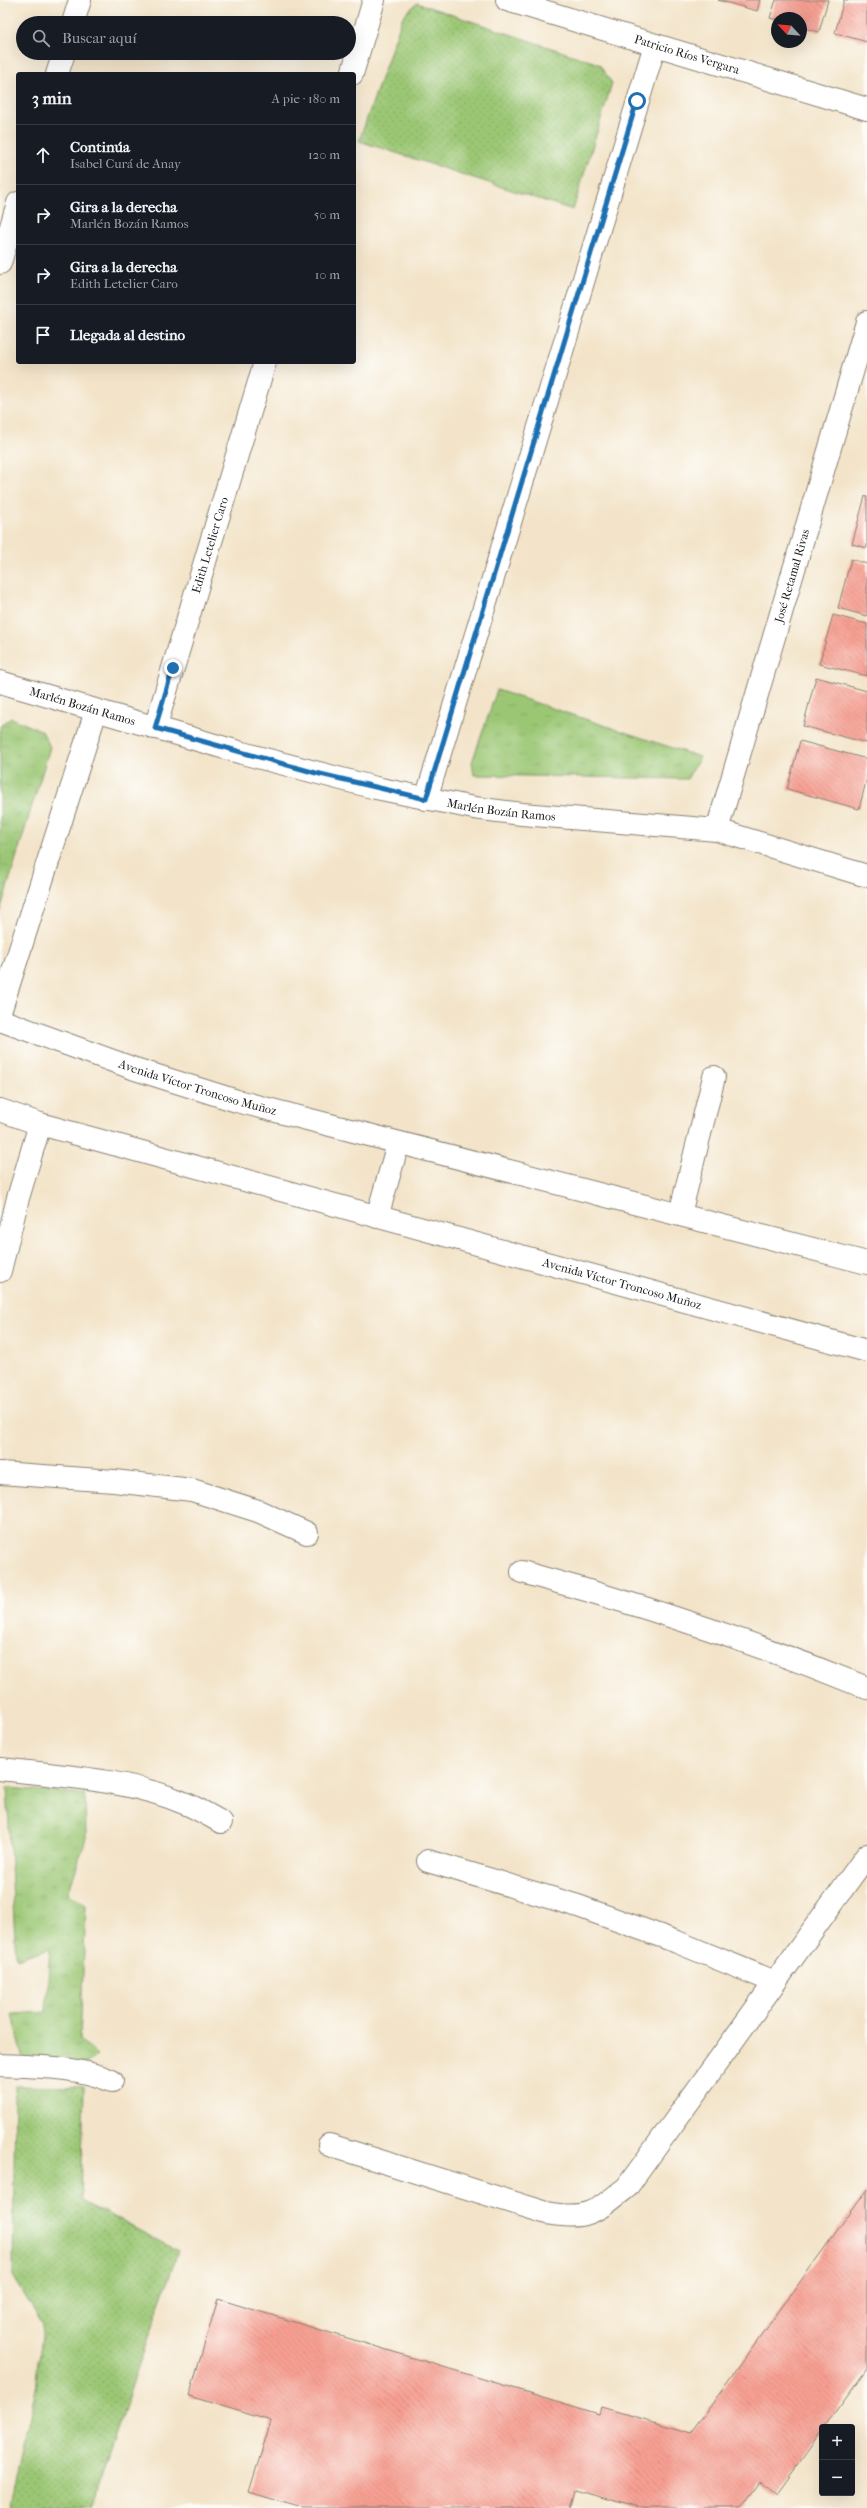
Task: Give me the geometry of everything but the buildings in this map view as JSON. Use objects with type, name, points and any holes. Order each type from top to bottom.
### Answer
[{"type":"street","points":[[75,16],[80,0]]},
{"type":"street","points":[[353,72],[374,0]]},
{"type":"street","name":"Patricio Ríos Vergara","points":[[507,0],[867,110]]},
{"type":"street","points":[[426,799],[655,45]]},
{"type":"street","points":[[58,72],[62,60]]},
{"type":"street","points":[[0,263],[16,210]]},
{"type":"street","name":"José Retamal Rivas","points":[[717,830],[867,322]]},
{"type":"street","name":"Edith Letelier Caro","points":[[155,728],[264,364]]},
{"type":"street","name":"Marlén Bozán Ramos","points":[[0,682],[155,728],[316,773],[426,799],[522,814],[717,830],[867,876]]},
{"type":"street","points":[[0,1012],[96,711]]},
{"type":"street","name":"Avenida Víctor Troncoso Muñoz","points":[[0,1020],[135,1069],[237,1101],[398,1144],[680,1214],[867,1263]]},
{"type":"street","points":[[680,1214],[714,1077]]},
{"type":"street","name":"Avenida Víctor Troncoso Muñoz","points":[[0,1110],[40,1124],[867,1351]]},
{"type":"street","points":[[0,1271],[18,1198],[40,1124]]},
{"type":"street","points":[[378,1217],[398,1144]]},
{"type":"street","points":[[0,1473],[114,1481],[192,1490],[258,1511],[307,1533]]},
{"type":"street","points":[[522,1572],[610,1596],[696,1623],[785,1655],[867,1688]]},
{"type":"street","points":[[0,1769],[129,1787],[188,1805],[221,1822]]},
{"type":"street","points":[[329,2145],[547,2213],[568,2215],[590,2214],[627,2187],[867,1854]]},
{"type":"street","points":[[428,1861],[578,1906],[677,1942],[775,1982]]},
{"type":"street","points":[[0,2065],[58,2068],[94,2073],[112,2081]]},
{"type":"green space","points":[[417,3],[599,64],[612,83],[573,210],[359,141],[403,16]]},
{"type":"green space","points":[[497,690],[700,757],[687,779],[474,775],[472,762]]},
{"type":"green space","points":[[11,718],[42,731],[50,747],[0,911],[0,726]]},
{"type":"green space","points":[[7,1788],[85,1794],[86,1838],[68,1894],[86,1905],[80,2040],[97,2056],[87,2064],[23,2060],[12,2014],[46,2012],[50,1948],[16,1959]]},
{"type":"green space","points":[[15,2086],[84,2087],[81,2200],[178,2251],[90,2508],[9,2508],[36,2389],[43,2325],[13,2276]]},
{"type":"route","points":[[173,668],[155,728],[242,754],[426,799],[637,101]]}]
